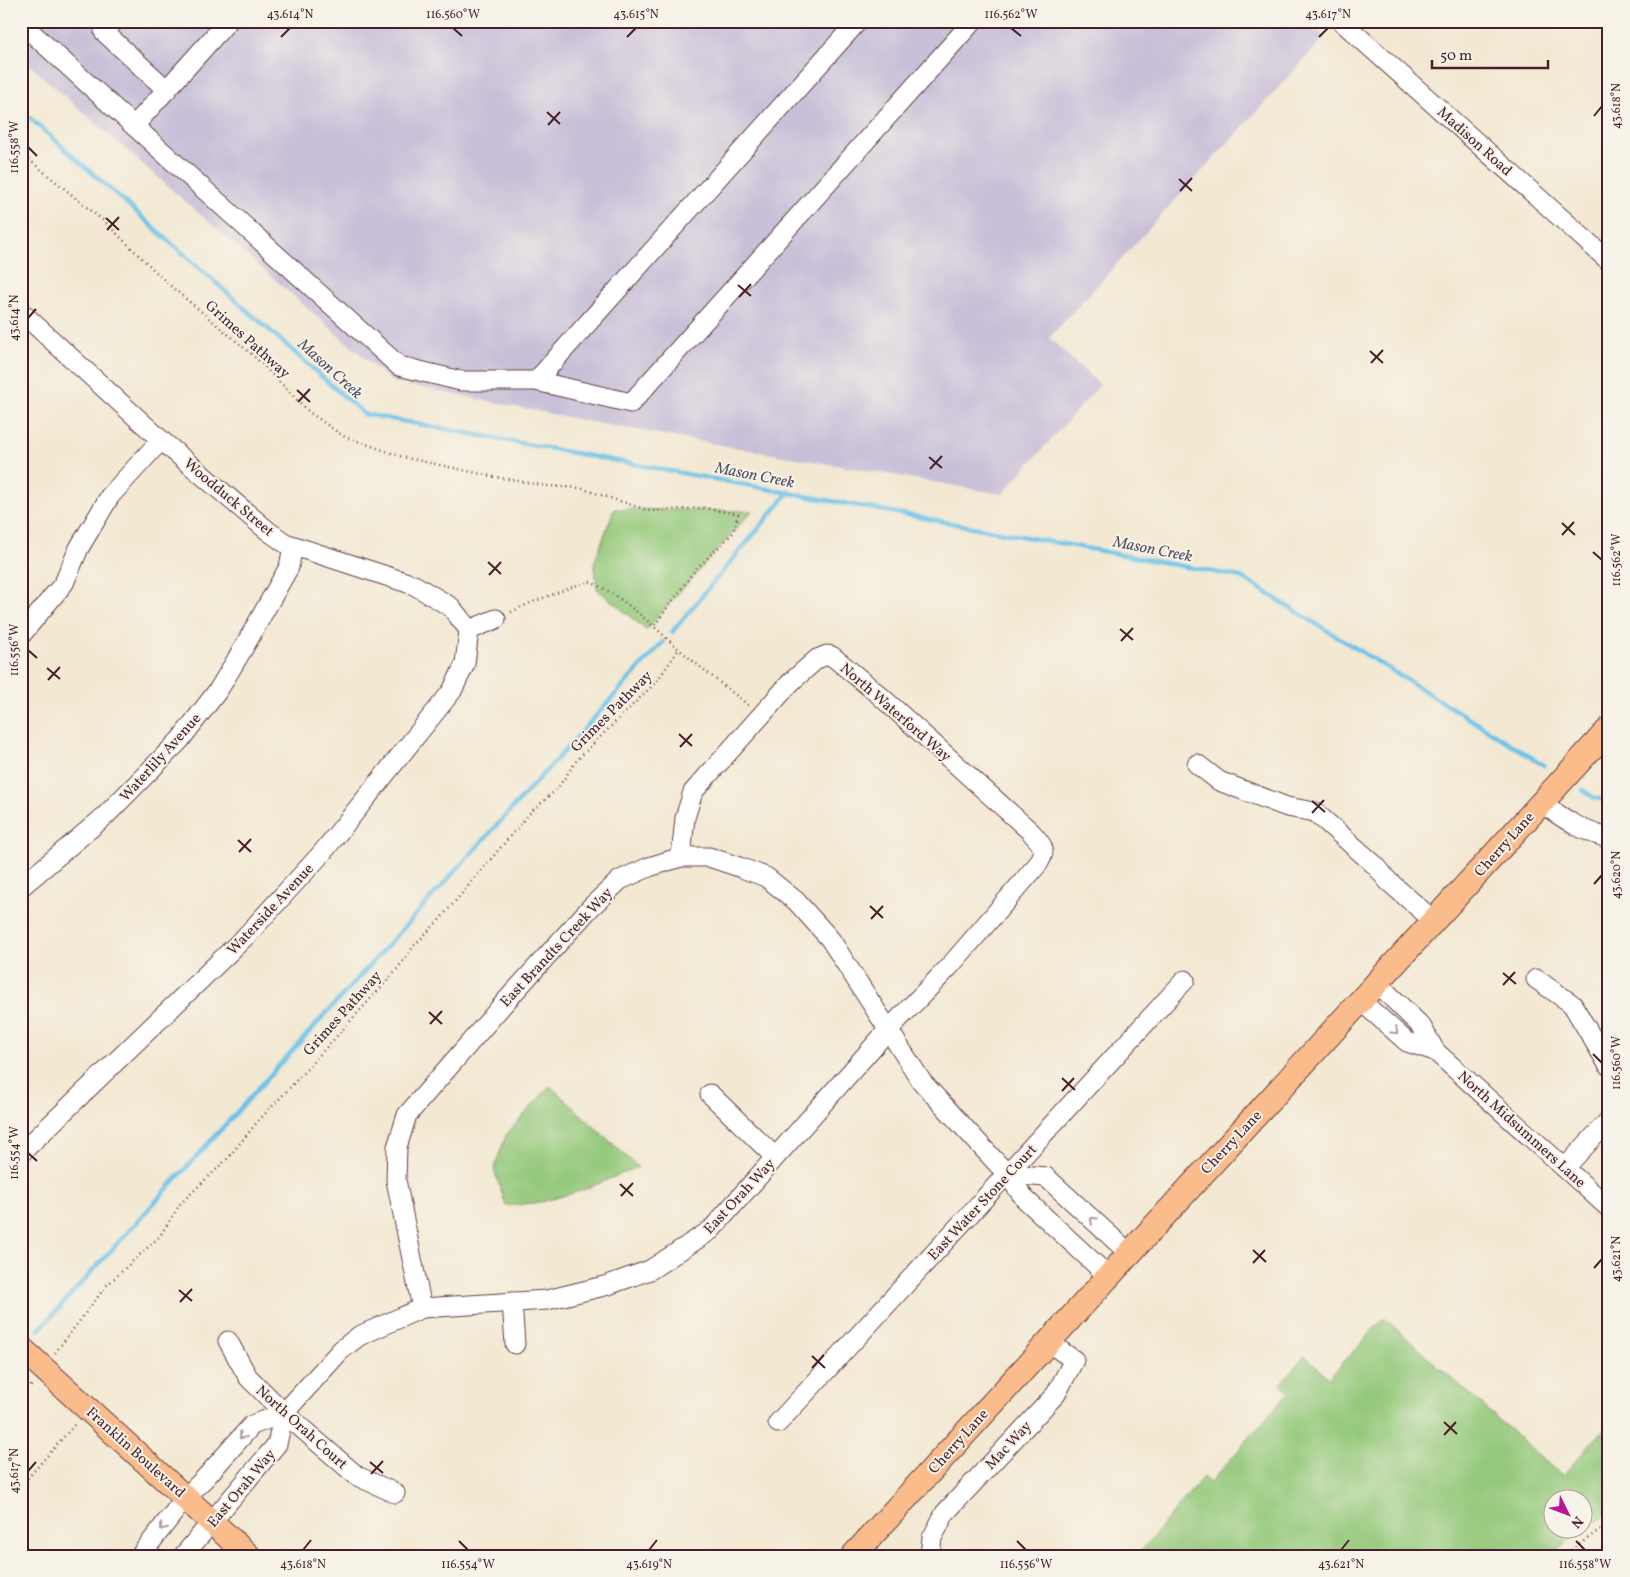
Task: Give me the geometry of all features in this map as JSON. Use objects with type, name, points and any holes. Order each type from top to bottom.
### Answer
[{"type":"main road","name":"Cherry Lane","points":[[853,1556],[1609,729]]},
{"type":"main road","name":"Franklin Boulevard","points":[[21,1348],[249,1556]]},
{"type":"street","points":[[114,21],[104,32],[167,90]]},
{"type":"street","points":[[134,126],[228,21]]},
{"type":"street","points":[[536,381],[858,21]]},
{"type":"street","points":[[21,24],[399,366],[462,381],[536,381],[631,403],[973,21]]},
{"type":"street","name":"Madison Road","points":[[1341,21],[1609,261]]},
{"type":"street","name":"Woodduck Street","points":[[22,315],[161,440],[268,531],[286,544],[414,585],[451,607],[469,630]]},
{"type":"street","points":[[21,635],[64,583],[78,548],[110,496],[161,440]]},
{"type":"street","name":"Waterlily Avenue","points":[[21,888],[105,816],[180,740],[219,689],[244,647],[289,567],[293,546]]},
{"type":"street","points":[[469,630],[496,619]]},
{"type":"street","name":"Waterside Avenue","points":[[21,1153],[247,936],[322,853],[452,691],[465,664],[469,630]]},
{"type":"street","name":"North Waterford Way","points":[[681,857],[685,818],[693,792],[791,682],[817,660],[827,655],[832,656],[878,694],[1031,832],[1043,846]]},
{"type":"street","points":[[1197,764],[1219,781],[1287,807],[1315,812],[1376,866],[1388,881],[1434,921]]},
{"type":"street","points":[[1542,802],[1565,820],[1598,836],[1609,838]]},
{"type":"street","name":"East Orah Way","points":[[140,1556],[186,1497],[252,1425],[284,1413],[340,1350],[359,1336],[422,1308],[547,1300],[608,1285],[650,1270],[710,1230],[888,1030],[949,967],[1038,864],[1044,854],[1043,846]]},
{"type":"street","name":"East Brandts Creek Way","points":[[422,1308],[396,1180],[397,1147],[407,1115],[591,907],[620,880],[649,867],[681,857],[708,858],[766,877],[796,901],[830,939],[922,1082],[1007,1174],[1025,1199],[1108,1276]]},
{"type":"street","points":[[1536,979],[1572,1004],[1609,1066]]},
{"type":"street","name":"East Water Stone Court","points":[[778,1423],[1185,980]]},
{"type":"street","name":"North Midsummers Lane","points":[[1376,983],[1422,1026],[1435,1051],[1609,1208]]},
{"type":"street","name":"North Midsummers Lane","points":[[1361,1000],[1407,1042],[1435,1051]]},
{"type":"street","points":[[710,1094],[775,1157]]},
{"type":"street","points":[[1565,1168],[1609,1120]]},
{"type":"street","points":[[1007,1174],[1046,1176],[1129,1253]]},
{"type":"street","points":[[512,1302],[515,1344]]},
{"type":"street","name":"North Orah Court","points":[[228,1341],[248,1377],[284,1413],[357,1476],[395,1493]]},
{"type":"street","name":"Mac Way","points":[[930,1556],[932,1538],[945,1513],[1056,1394],[1074,1360],[1048,1342]]},
{"type":"street","name":"East Orah Way","points":[[183,1556],[277,1444],[284,1413]]},
{"type":"path","name":"Grimes Pathway","points":[[21,154],[106,223],[166,282],[255,357],[309,412],[343,436],[404,457],[547,486],[580,488],[650,511],[704,508],[738,514],[733,532],[695,570],[654,626]]},
{"type":"path","points":[[496,619],[530,602],[588,581],[602,587],[644,617],[679,649],[761,716]]},
{"type":"path","name":"Grimes Pathway","points":[[21,1390],[30,1387],[107,1285],[160,1236],[180,1204],[228,1159],[259,1120],[395,972],[413,947],[441,918],[530,813],[557,789],[577,760],[657,681],[679,649]]},
{"type":"path","points":[[21,1486],[89,1409]]},
{"type":"path","points":[[1563,1556],[1609,1523]]},
{"type":"path","points":[[1592,1556],[1609,1544]]},
{"type":"shaded area","points":[[21,21],[1308,21],[1325,37],[1049,338],[1100,385],[1002,494],[601,424],[392,382],[21,58]]},
{"type":"green space","points":[[614,509],[752,511],[646,630],[597,589],[594,563]]},
{"type":"green space","points":[[550,1086],[638,1167],[583,1190],[542,1202],[506,1206],[494,1169],[506,1135]]},
{"type":"green space","points":[[1384,1318],[1562,1476],[1609,1424],[1609,1514],[1592,1526],[1592,1490],[1542,1490],[1542,1540],[1571,1540],[1548,1556],[1137,1556],[1203,1477],[1210,1483],[1289,1392],[1280,1384],[1305,1356],[1329,1378]]},
{"type":"waterway","name":"Mason Creek","points":[[21,110],[364,414],[1241,577],[1544,765]]},
{"type":"waterway","points":[[672,632],[789,492]]},
{"type":"waterway","points":[[39,1330],[663,642]]},
{"type":"waterway","name":"Mason Creek","points":[[1583,790],[1594,798],[1609,801]]}]
